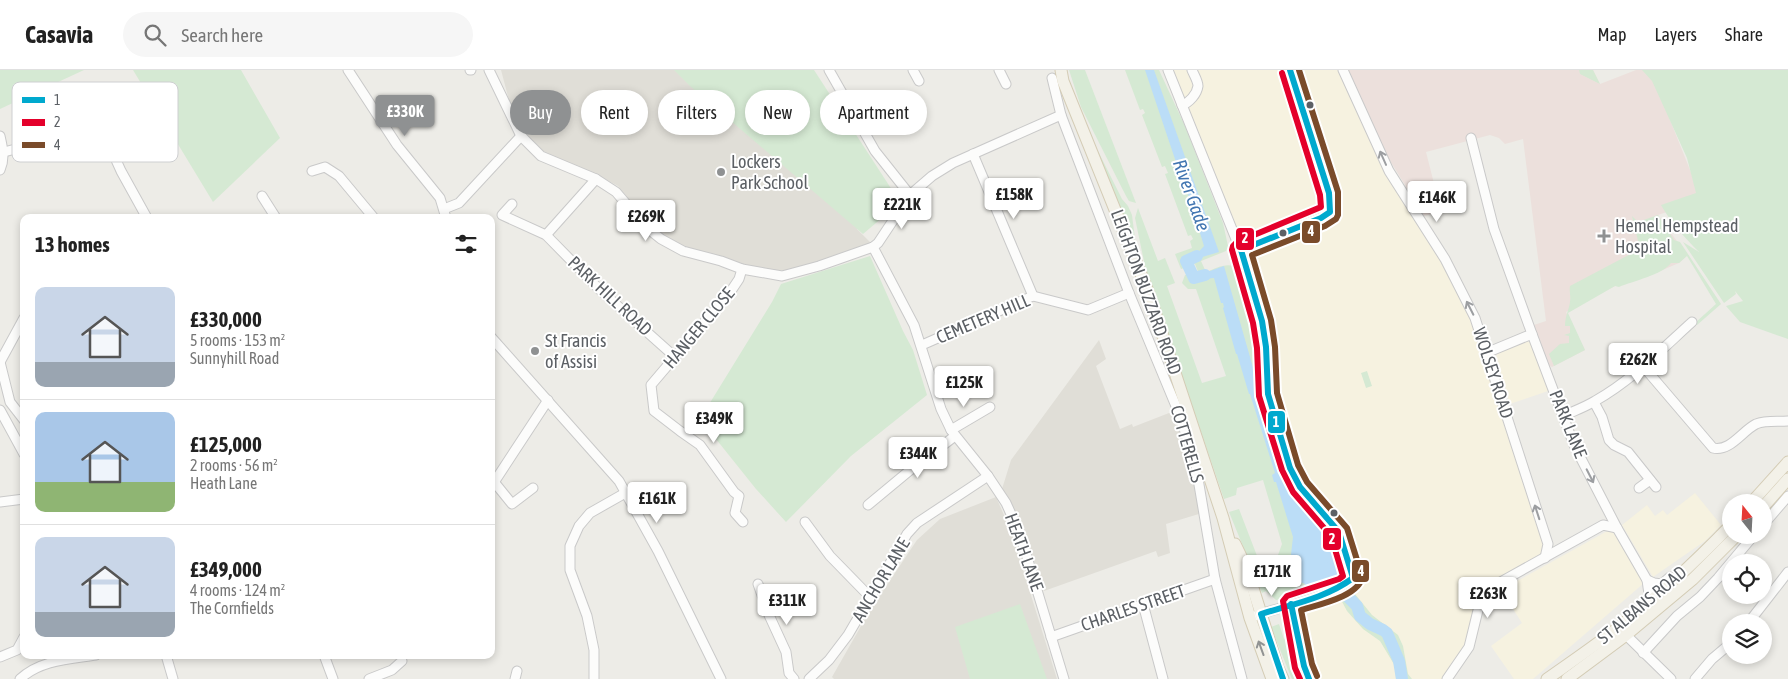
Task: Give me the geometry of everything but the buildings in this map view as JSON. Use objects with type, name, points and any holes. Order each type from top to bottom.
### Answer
[{"type":"main road","name":"LEIGHTON BUZZARD ROAD","points":[[1056,74],[1063,81],[1149,294],[1255,616],[1272,679]]},
{"type":"main road","points":[[1759,494],[1788,462]]},
{"type":"main road","points":[[1772,497],[1788,479]]},
{"type":"main road","name":"ST ALBANS ROAD","points":[[1552,676],[1646,605],[1722,534]]},
{"type":"main road","name":"ST ALBANS ROAD","points":[[1566,679],[1626,635],[1693,579],[1728,544]]},
{"type":"main road","points":[[1552,676],[1574,667],[1616,637],[1626,635],[1623,631],[1634,615]]},
{"type":"main road","name":"LEIGHTON BUZZARD ROAD","points":[[1255,616],[1283,679]]},
{"type":"street","points":[[348,70],[397,145],[440,198],[445,213],[459,203],[521,136]]},
{"type":"street","points":[[489,70],[521,136],[541,156],[596,179],[616,192],[646,226],[661,239],[683,251],[722,261],[742,269],[782,276],[819,266],[873,247],[878,243],[910,195],[932,176],[953,163],[1060,114]]},
{"type":"street","points":[[829,70],[875,151],[910,195]]},
{"type":"street","points":[[913,70],[919,81]]},
{"type":"street","points":[[999,70],[1006,84]]},
{"type":"street","points":[[1168,70],[1246,264],[1261,316],[1266,347],[1268,394],[1290,468],[1300,487],[1339,532],[1353,578],[1344,587],[1326,594],[1255,616]]},
{"type":"street","points":[[1182,106],[1188,103],[1197,89],[1197,83],[1192,70]]},
{"type":"street","points":[[1241,250],[1321,218],[1330,212],[1329,193],[1290,70]]},
{"type":"street","name":"WOLSEY ROAD","points":[[1343,70],[1389,171],[1445,258],[1475,318],[1548,544]]},
{"type":"street","name":"COTTERELLS","points":[[1056,74],[1060,114],[1129,293],[1165,378],[1195,461],[1215,578],[1242,679]]},
{"type":"street","points":[[0,136],[4,152],[3,164],[0,170]]},
{"type":"street","name":"PARK LANE","points":[[1471,138],[1494,229],[1574,445],[1617,528],[1647,580]]},
{"type":"street","points":[[4,152],[12,150]]},
{"type":"street","points":[[974,154],[1033,296]]},
{"type":"street","points":[[116,162],[146,214]]},
{"type":"street","points":[[312,171],[325,167],[339,176],[371,214]]},
{"type":"street","points":[[546,235],[596,179]]},
{"type":"street","points":[[262,196],[273,214]]},
{"type":"street","name":"PARK HILL ROAD","points":[[512,204],[502,215],[546,235],[600,290],[675,357]]},
{"type":"street","points":[[1108,235],[1123,230]]},
{"type":"street","name":"HEATH LANE","points":[[873,247],[914,325],[922,344],[941,409],[953,433],[988,476],[1006,503],[1020,534],[1064,679]]},
{"type":"street","name":"HANGER CLOSE","points":[[742,269],[739,279],[731,292],[651,385],[654,411],[700,445],[734,492],[739,496],[735,513],[743,522]]},
{"type":"street","name":"CEMETERY HILL","points":[[922,344],[1033,296],[1088,310],[1129,293]]},
{"type":"street","points":[[1563,416],[1594,402],[1643,366],[1692,322]]},
{"type":"street","points":[[20,325],[0,362],[10,402],[20,415]]},
{"type":"street","points":[[1486,354],[1532,334]]},
{"type":"street","points":[[495,341],[627,492],[721,679]]},
{"type":"street","points":[[1643,366],[1713,448],[1719,450],[1726,447],[1756,424],[1788,421]]},
{"type":"street","points":[[495,482],[548,400]]},
{"type":"street","points":[[1594,402],[1602,417],[1609,440],[1614,445],[1628,452],[1653,483],[1639,488]]},
{"type":"street","points":[[868,505],[953,433],[990,407]]},
{"type":"street","points":[[0,410],[20,445]]},
{"type":"street","name":"ANCHOR LANE","points":[[809,679],[833,654],[858,619],[907,534],[917,523],[988,476]]},
{"type":"street","points":[[495,487],[512,504],[533,488]]},
{"type":"street","points":[[594,679],[594,650],[587,616],[570,570],[570,546],[579,526],[590,513],[627,492]]},
{"type":"street","points":[[1772,515],[1788,496]]},
{"type":"street","points":[[0,502],[20,500]]},
{"type":"street","points":[[1447,679],[1469,647],[1481,598],[1497,584],[1603,525],[1608,511]]},
{"type":"street","points":[[805,522],[830,556],[870,597]]},
{"type":"street","points":[[1603,525],[1617,528]]},
{"type":"street","points":[[1544,558],[1548,544],[1562,549]]},
{"type":"street","points":[[1643,653],[1677,616],[1706,590],[1746,544]]},
{"type":"street","points":[[1647,580],[1662,584],[1680,569],[1695,561]]},
{"type":"street","points":[[1755,614],[1788,572]]},
{"type":"street","name":"CHARLES STREET","points":[[1051,637],[1215,578]]},
{"type":"street","points":[[1646,605],[1649,594],[1647,580]]},
{"type":"street","points":[[758,584],[768,615],[786,652],[789,673],[794,679]]},
{"type":"street","points":[[1143,604],[1162,679]]},
{"type":"street","points":[[1626,635],[1671,679]]},
{"type":"street","points":[[0,657],[17,650],[20,644]]},
{"type":"street","points":[[1695,679],[1722,651]]},
{"type":"street","points":[[20,679],[29,671],[46,664],[74,659]]},
{"type":"street","points":[[167,659],[172,679]]},
{"type":"street","points":[[326,659],[333,679]]},
{"type":"street","points":[[368,679],[392,670],[402,661]]},
{"type":"shaded area","name":"Lockers Park School","points":[[501,70],[803,70],[820,113],[820,135],[829,135],[863,222],[857,229],[872,244],[867,248],[790,270],[754,270],[694,250],[677,243],[652,227],[618,186],[544,153],[527,135],[571,135],[571,90],[510,90],[510,104]]},
{"type":"shaded area","points":[[1172,70],[1344,70],[1408,200],[1475,318],[1548,544],[1545,558],[1481,598],[1469,647],[1445,679],[1312,679],[1311,677],[1305,654],[1300,609],[1343,590],[1362,587],[1342,525],[1312,492],[1294,468],[1275,394],[1272,333],[1249,248],[1241,236],[1227,206]]},
{"type":"shaded area","name":"Hemel Hempstead Hospital","points":[[1348,70],[1593,70],[1600,84],[1636,70],[1650,70],[1702,200],[1658,215],[1687,255],[1679,263],[1653,274],[1615,286],[1566,312],[1585,350],[1552,367],[1547,364],[1534,325],[1546,321],[1523,139],[1505,144],[1499,138],[1490,135],[1426,152],[1441,211],[1424,216],[1389,159]]},
{"type":"shaded area","points":[[1099,340],[1106,359],[1096,366],[1120,429],[1132,424],[1133,427],[1173,413],[1192,470],[1202,513],[1166,524],[1170,553],[1158,557],[1156,551],[1044,591],[1019,517],[1002,489],[1011,460]]},
{"type":"shaded area","points":[[1527,341],[1531,343],[1551,390],[1510,404],[1496,356],[1498,353]]},
{"type":"shaded area","points":[[1695,493],[1721,525],[1705,541],[1653,577],[1622,525],[1647,505],[1655,516],[1663,510],[1667,515]]},
{"type":"shaded area","points":[[996,497],[1011,531],[1057,679],[834,679],[832,677],[869,612],[917,540],[940,519]]},
{"type":"shaded area","points":[[1611,529],[1644,583],[1533,679],[1514,679],[1491,646],[1522,623],[1501,590]]},
{"type":"green space","points":[[0,70],[84,70],[58,82],[12,82],[12,103],[0,109]]},
{"type":"green space","points":[[133,70],[241,70],[280,138],[213,202],[178,144],[178,82],[140,82]]},
{"type":"green space","points":[[674,70],[814,70],[827,90],[820,90],[820,135],[856,135],[894,193],[896,206],[863,234],[747,135],[810,135],[810,90],[745,90],[745,133],[735,124],[735,90],[695,90]]},
{"type":"green space","points":[[1069,70],[1085,70],[1136,203],[1129,201],[1126,196],[1081,107]]},
{"type":"green space","points":[[1125,70],[1159,70],[1185,126],[1223,223],[1228,246],[1226,251],[1201,261],[1206,272],[1229,265],[1241,271],[1255,318],[1260,354],[1263,404],[1282,469],[1292,489],[1330,533],[1340,571],[1338,580],[1332,585],[1276,600],[1266,591],[1262,593],[1229,512],[1239,509],[1259,561],[1278,555],[1282,544],[1263,480],[1237,488],[1236,495],[1224,499],[1146,271],[1135,218],[1138,208],[1158,261],[1165,258],[1175,283],[1167,286],[1202,383],[1226,376],[1196,289],[1188,289],[1182,283],[1185,275],[1195,272],[1196,275],[1199,274],[1195,264],[1181,269],[1175,254],[1192,248],[1190,241],[1193,239],[1191,235],[1188,236],[1165,174],[1168,173],[1165,166],[1162,167],[1142,115],[1145,113],[1143,109],[1140,110]]},
{"type":"green space","points":[[1579,70],[1593,70],[1600,84],[1580,74]]},
{"type":"green space","points":[[1642,70],[1788,70],[1788,339],[1740,322],[1726,306],[1743,301],[1735,291],[1736,294],[1724,303],[1683,242],[1699,252],[1678,230],[1661,205],[1696,193],[1687,158],[1652,81]]},
{"type":"green space","points":[[1097,149],[1132,215],[1136,247]]},
{"type":"green space","points":[[1658,215],[1674,240],[1680,242],[1721,304],[1697,325],[1695,323],[1716,304],[1687,256],[1679,263],[1671,263],[1654,274],[1619,287],[1615,286],[1568,313],[1585,350],[1554,366],[1549,354],[1560,344],[1569,343],[1569,336],[1564,335],[1570,333],[1570,326],[1565,326],[1570,302],[1570,286],[1640,249],[1632,216],[1638,222]]},
{"type":"green space","points":[[870,256],[913,350],[927,395],[851,456],[786,522],[756,489],[700,419],[772,302],[781,284]]},
{"type":"green space","points":[[1367,371],[1372,386],[1366,388],[1361,373]]},
{"type":"green space","points":[[1355,594],[1372,615],[1398,635],[1403,646],[1408,674],[1412,679],[1396,679],[1395,666],[1380,641],[1363,629],[1347,611],[1340,598]]},
{"type":"green space","points":[[1020,604],[1047,679],[970,679],[955,627]]},
{"type":"green space","points":[[1279,624],[1284,639],[1286,638],[1292,665],[1298,679],[1292,679],[1271,627]]},
{"type":"water","points":[[1145,70],[1154,70],[1219,252],[1189,261],[1190,265],[1187,267],[1184,261],[1196,255],[1204,246],[1180,168],[1178,168]]},
{"type":"water","points":[[1224,266],[1282,469],[1295,493],[1326,527],[1338,557],[1339,574],[1337,580],[1332,585],[1322,586],[1323,588],[1307,593],[1305,584],[1292,578],[1289,572],[1293,537],[1276,482],[1274,482],[1272,475],[1275,473],[1236,354],[1223,303],[1221,303],[1214,278],[1193,280],[1190,273],[1194,272],[1196,276]]},
{"type":"waterway","name":"River Gade","points":[[1197,256],[1186,261],[1194,278],[1205,275]]},
{"type":"waterway","name":"River Gade","points":[[1326,568],[1333,582],[1357,606],[1360,616],[1387,633],[1399,661],[1402,679]]},
{"type":"transit line","name":"1","points":[[1241,250],[1321,218],[1330,212],[1329,193],[1290,70]]},
{"type":"transit line","name":"4","points":[[1299,70],[1338,192],[1338,215],[1336,219],[1325,226],[1252,255],[1271,320],[1275,347],[1277,393],[1298,465],[1307,482],[1347,528],[1362,576],[1360,583],[1346,594],[1337,599],[1301,610],[1312,664],[1317,676]]},
{"type":"transit line","name":"2","points":[[1282,73],[1320,195],[1321,207],[1237,242],[1232,250],[1253,323],[1257,348],[1259,396],[1282,470],[1293,492],[1331,536],[1343,576],[1287,596],[1283,601],[1295,668],[1300,679]]},
{"type":"transit line","name":"1","points":[[1241,250],[1262,321],[1266,347],[1268,394],[1290,468],[1300,487],[1339,532],[1353,578]]},
{"type":"transit line","name":"1","points":[[1283,679],[1261,614],[1320,596],[1353,578]]},
{"type":"transit line","name":"1","points":[[1291,604],[1304,666],[1309,679]]},
{"type":"place","name":"Lockers Park School","points":[[721,172]]},
{"type":"place","name":"Hemel Hempstead Hospital","points":[[1604,236]]},
{"type":"place","name":"St Francis of Assisi","points":[[535,351]]}]
